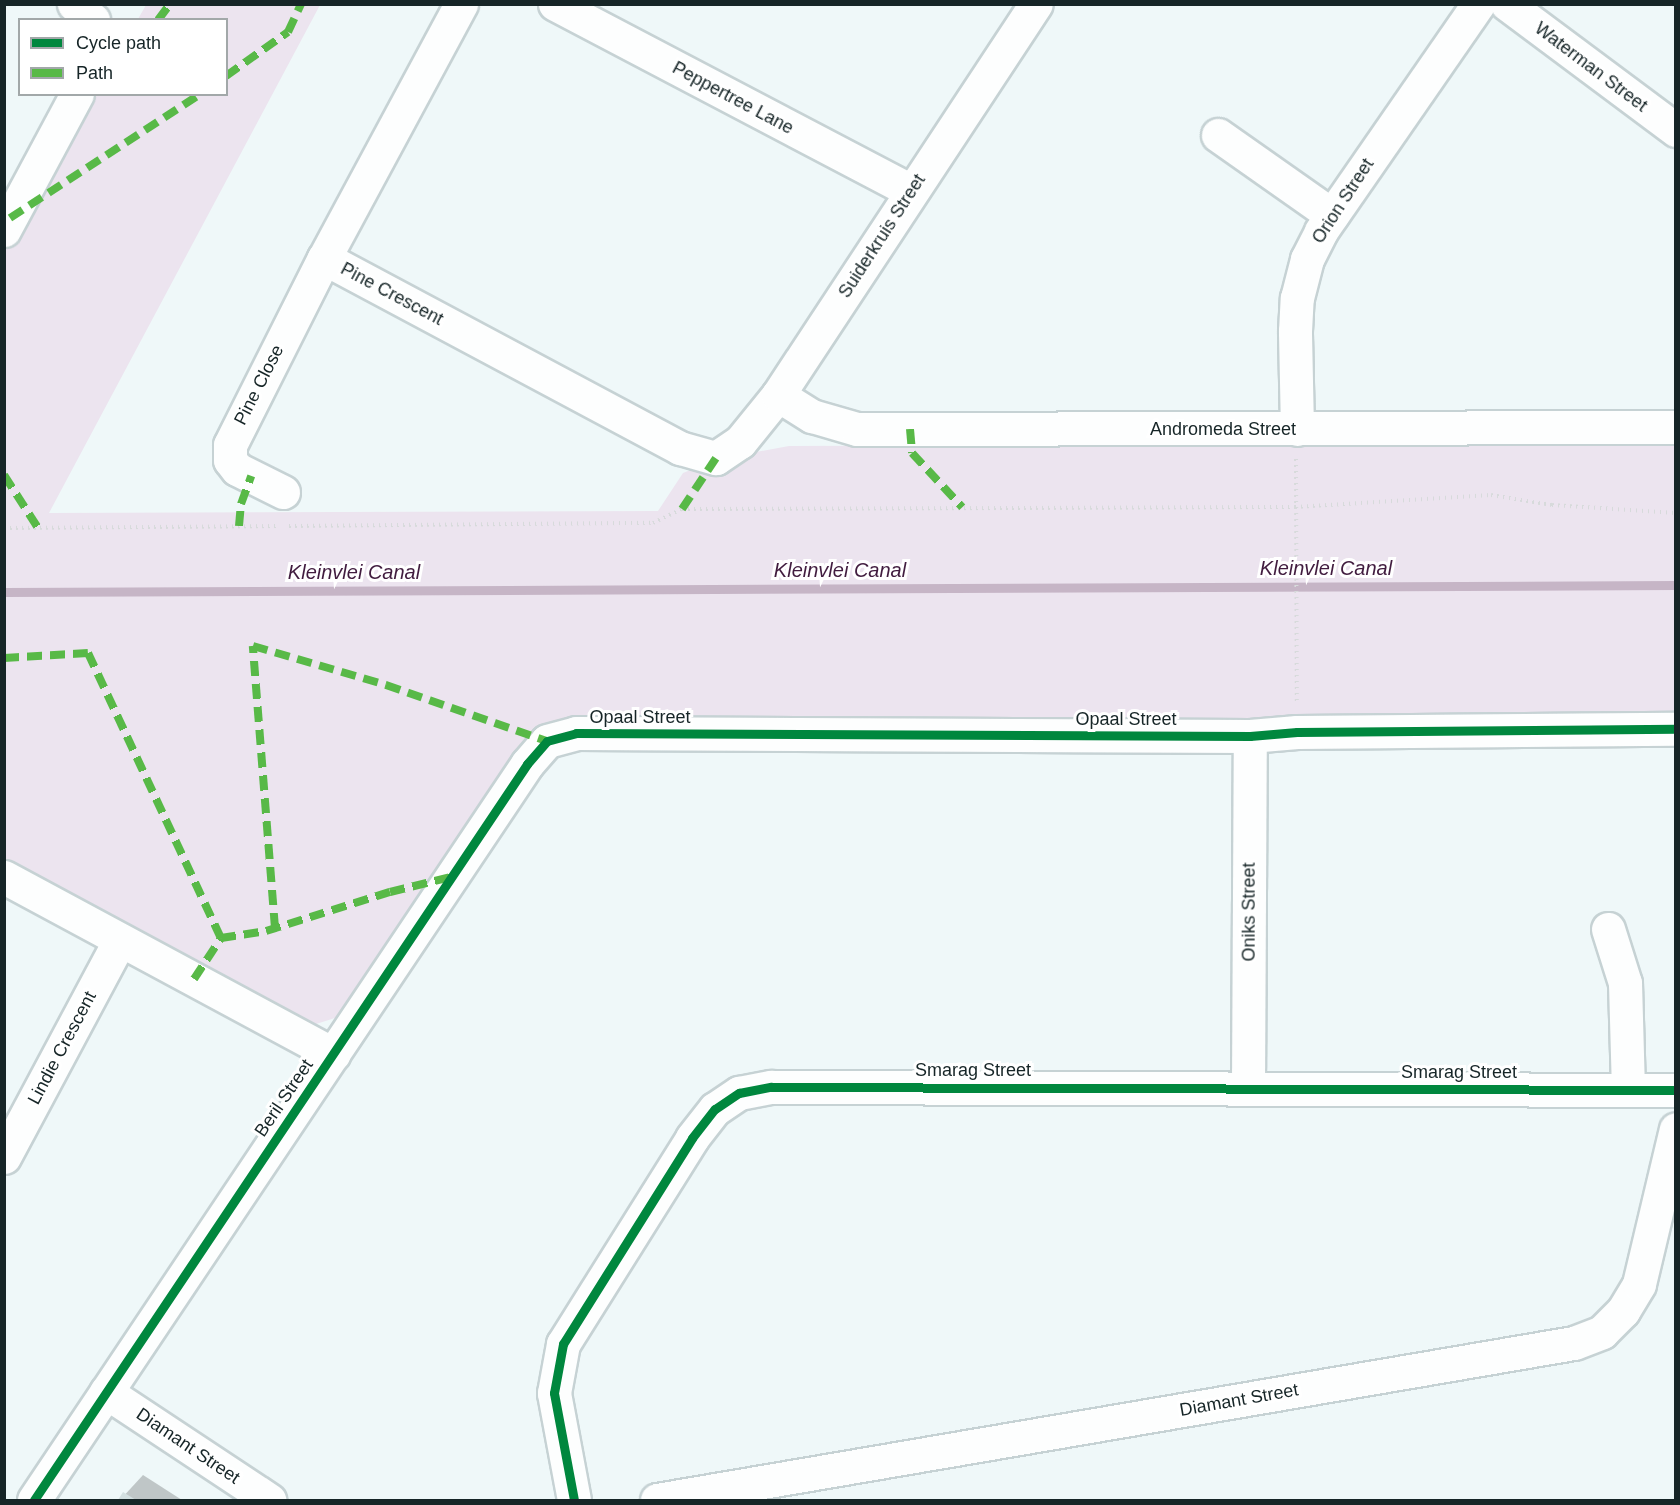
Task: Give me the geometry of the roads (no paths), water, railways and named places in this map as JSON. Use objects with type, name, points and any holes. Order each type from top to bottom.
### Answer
[{"type":"street","points":[[74,4],[91,18]]},
{"type":"street","name":"Pine Crescent","points":[[461,4],[324,258],[680,448],[716,458]]},
{"type":"street","name":"Peppertree Lane","points":[[555,4],[911,191]]},
{"type":"street","name":"Suiderkruis Street","points":[[716,458],[740,442],[778,395],[1036,4]]},
{"type":"street","name":"Orion Street","points":[[1297,429],[1297,298],[1307,259],[1332,214],[1478,4]]},
{"type":"street","name":"Waterman Street","points":[[1507,4],[1676,130]]},
{"type":"street","points":[[6,221],[76,96]]},
{"type":"street","points":[[1218,135],[1332,214]]},
{"type":"street","name":"Pine Close","points":[[283,492],[237,469],[230,460],[230,445],[324,258]]},
{"type":"street","name":"Andromeda Street","points":[[778,395],[812,416],[857,429],[1676,427]]},
{"type":"street","name":"Opaal Street","points":[[576,733],[1250,736],[1297,732],[1676,729]]},
{"type":"street","name":"Beril Street","points":[[34,1500],[535,752],[561,735],[576,733]]},
{"type":"street","name":"Oniks Street","points":[[1248,1087],[1250,736]]},
{"type":"street","points":[[4,877],[333,1054]]},
{"type":"street","points":[[1622,934],[1628,1090]]},
{"type":"street","name":"Lindie Crescent","points":[[4,1157],[120,940]]},
{"type":"street","name":"Smarag Street","points":[[574,1500],[554,1393],[563,1344],[692,1138],[716,1109],[739,1093],[771,1087],[1676,1090]]},
{"type":"street","name":"Diamant Street","points":[[657,1500],[1574,1343],[1602,1332],[1623,1311],[1638,1284],[1676,1129]]},
{"type":"street","name":"Diamant Street","points":[[106,1392],[269,1500]]},
{"type":"waterway","name":"Kleinvlei Canal","points":[[4,592],[1676,585]]}]
